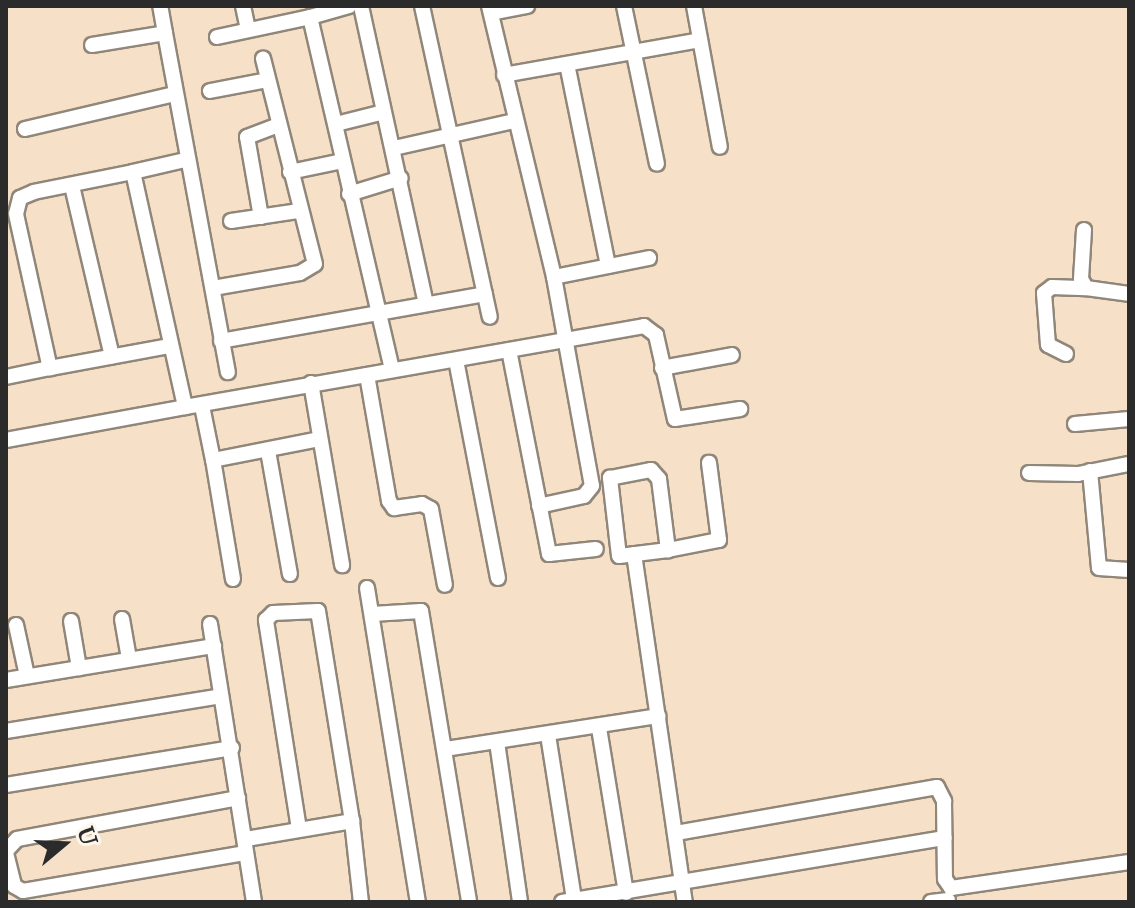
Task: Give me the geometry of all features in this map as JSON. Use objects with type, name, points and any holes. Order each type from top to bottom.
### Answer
[{"type":"street","points":[[160,6],[185,160],[228,372]]},
{"type":"street","points":[[243,6],[248,29]]},
{"type":"street","points":[[217,37],[349,6]]},
{"type":"street","points":[[361,6],[426,303]]},
{"type":"street","points":[[422,6],[490,317]]},
{"type":"street","points":[[527,6],[490,9],[514,121],[554,277],[592,486],[584,496],[539,506]]},
{"type":"street","points":[[624,6],[657,164]]},
{"type":"street","points":[[694,6],[720,147]]},
{"type":"street","points":[[310,17],[392,370]]},
{"type":"street","points":[[92,45],[165,33]]},
{"type":"street","points":[[504,75],[700,40]]},
{"type":"street","points":[[213,288],[312,269],[314,258],[299,211],[263,58]]},
{"type":"street","points":[[567,64],[608,266]]},
{"type":"street","points":[[210,91],[267,80]]},
{"type":"street","points":[[25,129],[174,94]]},
{"type":"street","points":[[336,124],[384,112]]},
{"type":"street","points":[[394,148],[514,121]]},
{"type":"street","points":[[261,217],[247,137],[278,125]]},
{"type":"street","points":[[50,368],[16,214],[20,198],[185,160]]},
{"type":"street","points":[[290,172],[342,161]]},
{"type":"street","points":[[133,172],[185,407]]},
{"type":"street","points":[[349,194],[401,178]]},
{"type":"street","points":[[72,186],[112,356]]},
{"type":"street","points":[[231,221],[299,211]]},
{"type":"street","points":[[1084,230],[1081,279],[1086,288]]},
{"type":"street","points":[[554,277],[649,258]]},
{"type":"street","points":[[1066,354],[1048,345],[1044,293],[1052,287],[1129,294]]},
{"type":"street","points":[[221,341],[485,294]]},
{"type":"street","points":[[6,440],[202,406],[311,383],[644,326],[656,335],[675,419],[740,409]]},
{"type":"street","points":[[6,377],[170,346]]},
{"type":"street","points":[[509,350],[551,570]]},
{"type":"street","points":[[662,368],[732,355]]},
{"type":"street","points":[[456,360],[498,578]]},
{"type":"street","points":[[367,375],[389,501],[394,508],[422,504],[431,509],[445,585]]},
{"type":"street","points":[[311,383],[342,565]]},
{"type":"street","points":[[202,406],[233,579]]},
{"type":"street","points":[[1075,424],[1129,419]]},
{"type":"street","points":[[213,460],[319,439]]},
{"type":"street","points":[[268,451],[290,574]]},
{"type":"street","points":[[668,550],[659,479],[651,470],[617,475],[608,486],[619,556],[668,550],[719,540],[709,463]]},
{"type":"street","points":[[1029,473],[1090,471],[1129,464]]},
{"type":"street","points":[[1090,471],[1099,568],[1129,570]]},
{"type":"street","points":[[549,554],[596,549]]},
{"type":"street","points":[[634,554],[685,902]]},
{"type":"street","points":[[367,588],[418,902]]},
{"type":"street","points":[[299,829],[266,620],[273,613],[318,611],[352,821],[361,902]]},
{"type":"street","points":[[372,614],[421,611],[469,902]]},
{"type":"street","points":[[122,619],[129,658]]},
{"type":"street","points":[[71,621],[79,668]]},
{"type":"street","points":[[210,624],[254,902]]},
{"type":"street","points":[[16,625],[27,676]]},
{"type":"street","points":[[6,680],[214,646]]},
{"type":"street","points":[[6,731],[221,696]]},
{"type":"street","points":[[445,749],[599,728],[658,716]]},
{"type":"street","points":[[599,728],[626,893]]},
{"type":"street","points":[[548,735],[568,901],[945,838]]},
{"type":"street","points":[[497,742],[520,902]]},
{"type":"street","points":[[6,785],[232,748]]},
{"type":"street","points":[[676,833],[937,787],[944,801],[948,895]]},
{"type":"street","points":[[238,798],[17,839],[6,852],[14,886],[23,891],[246,846],[299,829],[352,821]]},
{"type":"street","points":[[931,902],[970,888],[1129,862]]}]
